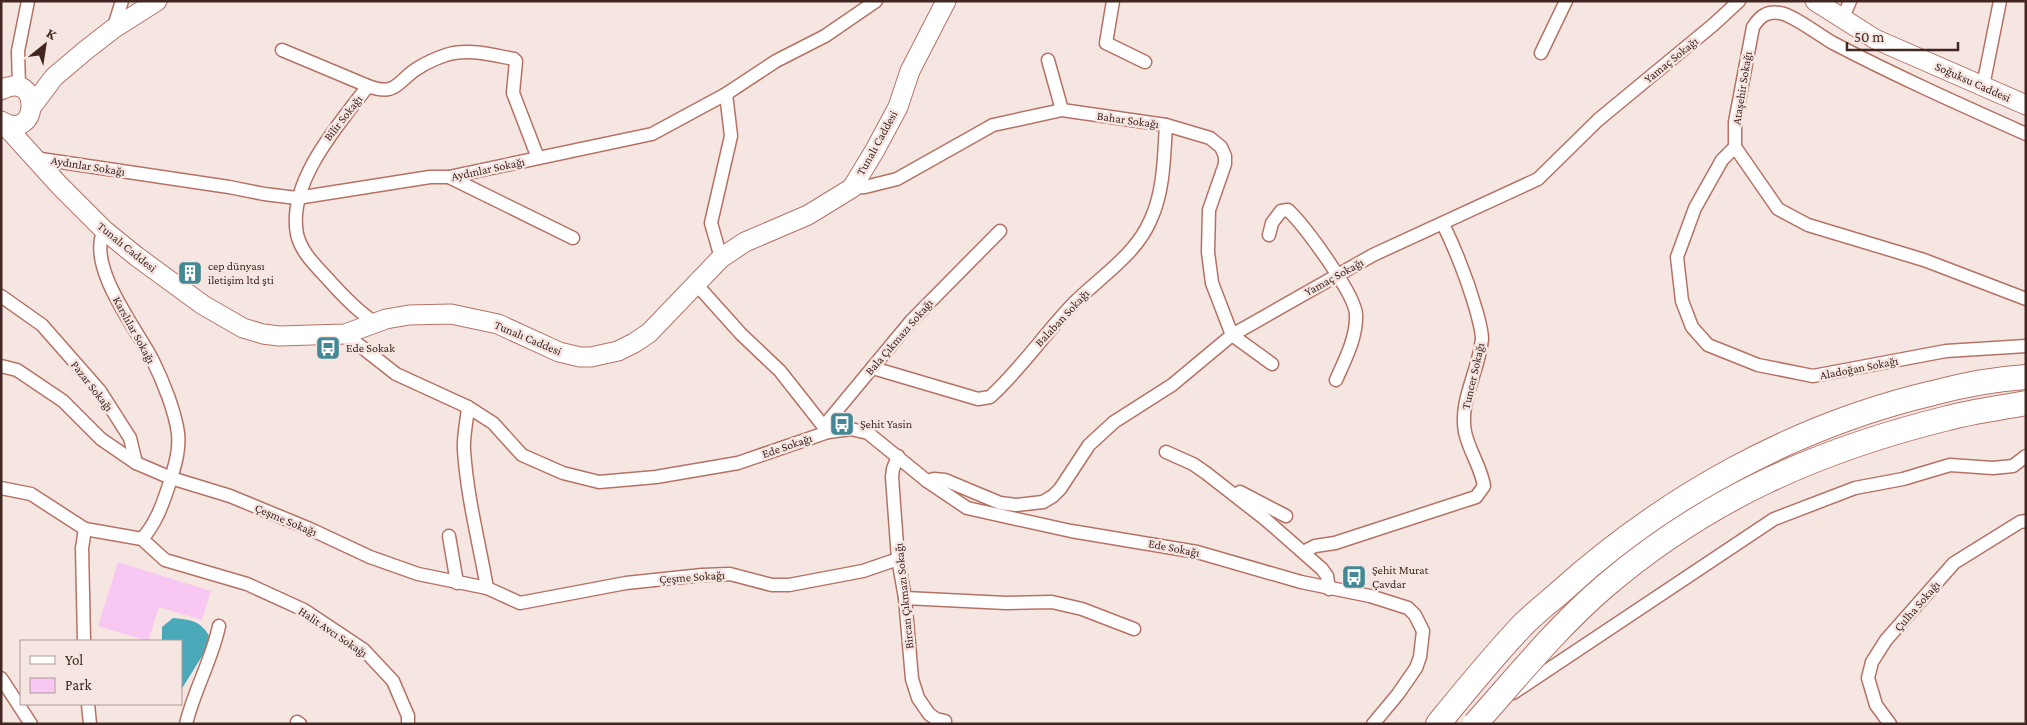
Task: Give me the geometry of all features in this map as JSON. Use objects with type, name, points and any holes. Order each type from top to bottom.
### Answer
[{"type":"highway","points":[[1438,724],[1519,628],[1596,560],[1668,508],[1711,481],[1800,437],[1888,404],[1955,387],[2026,377]]},
{"type":"highway","points":[[1475,724],[1544,645],[1604,587],[1668,537],[1727,500],[1823,455],[1872,438],[1950,417],[2026,403]]},
{"type":"main road","points":[[17,93],[54,77],[113,29],[157,1]]},
{"type":"main road","name":"Tunalı Caddesi","points":[[2,122],[104,230],[136,256],[197,300],[223,318],[243,328],[279,336],[345,334],[374,322],[431,314],[478,318],[498,324],[559,352],[580,357],[591,357],[618,351],[649,333],[722,258],[745,242],[808,215],[852,188],[876,150],[898,107],[910,70],[946,1]]},
{"type":"main road","name":"Soğuksu Caddesi","points":[[1815,1],[1846,9],[1875,39],[2026,105]]},
{"type":"main road","points":[[2,122],[14,125],[25,121],[17,93]]},
{"type":"main road","points":[[17,93],[34,158]]},
{"type":"street","points":[[17,93],[18,51],[28,1]]},
{"type":"street","points":[[113,29],[122,1]]},
{"type":"street","name":"Aydınlar Sokağı","points":[[34,158],[298,198],[430,177],[450,177],[652,134],[726,94],[776,62],[825,36],[876,1]]},
{"type":"street","points":[[1113,1],[1106,43],[1145,62]]},
{"type":"street","points":[[1541,53],[1566,1]]},
{"type":"street","name":"Yamaç Sokağı","points":[[927,481],[934,479],[945,480],[1000,503],[1016,505],[1043,502],[1060,489],[1089,445],[1114,422],[1172,385],[1232,335],[1373,255],[1538,179],[1598,120],[1713,25],[1739,1]]},
{"type":"street","points":[[1983,86],[2000,1]]},
{"type":"street","name":"Ataşehir Sokağı","points":[[1735,147],[1735,122],[1753,27],[1758,19],[1765,14],[1782,13],[1833,43],[1963,106],[2026,134]]},
{"type":"street","points":[[282,50],[368,86]]},
{"type":"street","name":"Bilir Sokağı","points":[[298,198],[323,144],[368,86],[379,90],[397,86],[417,68],[447,55],[469,52],[514,59],[516,61],[513,93],[538,158]]},
{"type":"street","points":[[1048,60],[1062,110]]},
{"type":"street","points":[[722,258],[711,223],[731,136],[726,94]]},
{"type":"street","name":"Bahar Sokağı","points":[[852,188],[866,187],[896,179],[993,125],[1062,110],[1166,125],[1210,138],[1221,147],[1225,156],[1225,164],[1209,210],[1208,252],[1212,283],[1232,335]]},
{"type":"street","name":"Balaban Sokağı","points":[[873,368],[978,399],[990,397],[1074,303],[1140,240],[1151,219],[1158,197],[1166,125]]},
{"type":"street","points":[[1735,147],[1778,209],[1808,225],[1924,260],[2026,299]]},
{"type":"street","name":"Aladoğan Sokağı","points":[[1735,147],[1722,160],[1695,208],[1678,257],[1682,301],[1692,327],[1708,345],[1758,365],[1813,376],[1946,352],[2026,346]]},
{"type":"street","points":[[450,177],[573,238]]},
{"type":"street","points":[[298,198],[297,234],[306,254],[358,312],[374,322]]},
{"type":"street","points":[[1269,235],[1272,223],[1282,211],[1288,210],[1311,236],[1343,282],[1357,313],[1351,345],[1336,380]]},
{"type":"street","name":"Tuncer Sokağı","points":[[1303,552],[1315,546],[1336,543],[1476,497],[1484,486],[1482,475],[1465,433],[1464,412],[1467,393],[1478,360],[1482,336],[1468,282],[1443,224]]},
{"type":"street","name":"Karslılar Sokağı","points":[[104,230],[100,249],[110,284],[121,309],[153,361],[176,421],[178,452],[171,478],[160,511],[142,540]]},
{"type":"street","name":"Bala Çıkmazı Sokağı","points":[[826,429],[910,320],[1000,231]]},
{"type":"street","points":[[697,285],[740,334],[780,371],[826,429]]},
{"type":"street","name":"Pazar Sokağı","points":[[1,296],[42,325],[100,391],[130,438],[136,463]]},
{"type":"street","name":"Ede Sokağı","points":[[345,334],[396,374],[468,407],[493,424],[522,455],[562,473],[600,482],[656,478],[738,463],[826,429],[851,429],[868,433],[927,481],[968,508],[1070,531],[1197,552],[1330,589],[1370,596],[1408,608],[1415,615],[1422,631],[1423,644],[1416,668],[1398,694],[1373,724]]},
{"type":"street","points":[[1232,335],[1272,364]]},
{"type":"street","points":[[1,366],[18,370],[63,401],[101,439],[136,463],[171,478]]},
{"type":"street","points":[[468,407],[464,447],[470,506],[478,535],[487,588]]},
{"type":"street","points":[[1166,452],[1193,464],[1303,552],[1322,569],[1327,576],[1330,589]]},
{"type":"street","name":"Bircan Çıkmazı Sokağı","points":[[898,456],[892,477],[898,559],[905,598],[914,689],[922,706],[929,714],[936,719],[945,721]]},
{"type":"street","points":[[1466,724],[1774,519],[1855,488],[1903,479],[1950,465],[1993,468],[2013,466],[2026,456]]},
{"type":"street","name":"Çeşme Sokağı","points":[[171,478],[230,496],[310,529],[370,558],[418,574],[487,588],[520,603],[626,583],[702,575],[730,574],[772,585],[789,585],[863,571],[898,559]]},
{"type":"street","points":[[1219,483],[1286,516]]},
{"type":"street","points":[[1,488],[31,494],[86,529],[142,540]]},
{"type":"street","name":"Çulha Sokağı","points":[[1890,724],[1876,705],[1868,678],[1872,662],[1886,640],[1954,563],[2020,522],[2026,521]]},
{"type":"street","points":[[84,640],[82,548],[86,529]]},
{"type":"street","points":[[449,536],[457,583]]},
{"type":"street","name":"Halit Avcı Sokağı","points":[[142,540],[165,560],[247,584],[304,610],[364,650],[393,680],[408,716],[408,724]]},
{"type":"street","points":[[905,598],[1006,603],[1052,602],[1082,609],[1134,629]]},
{"type":"street","points":[[186,724],[192,700],[216,643],[219,626]]},
{"type":"street","points":[[1,678],[31,724]]},
{"type":"street","points":[[88,705],[90,724]]},
{"type":"green space","points":[[118,562],[211,591],[202,620],[159,607],[148,640],[98,626]]},
{"type":"water","points":[[173,618],[185,619],[199,624],[210,637],[204,653],[182,688],[182,640],[162,640],[162,627]]},
{"type":"place","name":"cep dünyası iletişim ltd şti","points":[[190,273]]},
{"type":"place","name":"Ede Sokak","points":[[328,348]]},
{"type":"place","name":"Şehit Yasin","points":[[842,424]]},
{"type":"place","name":"Şehit Murat Çavdar","points":[[1354,577]]}]
